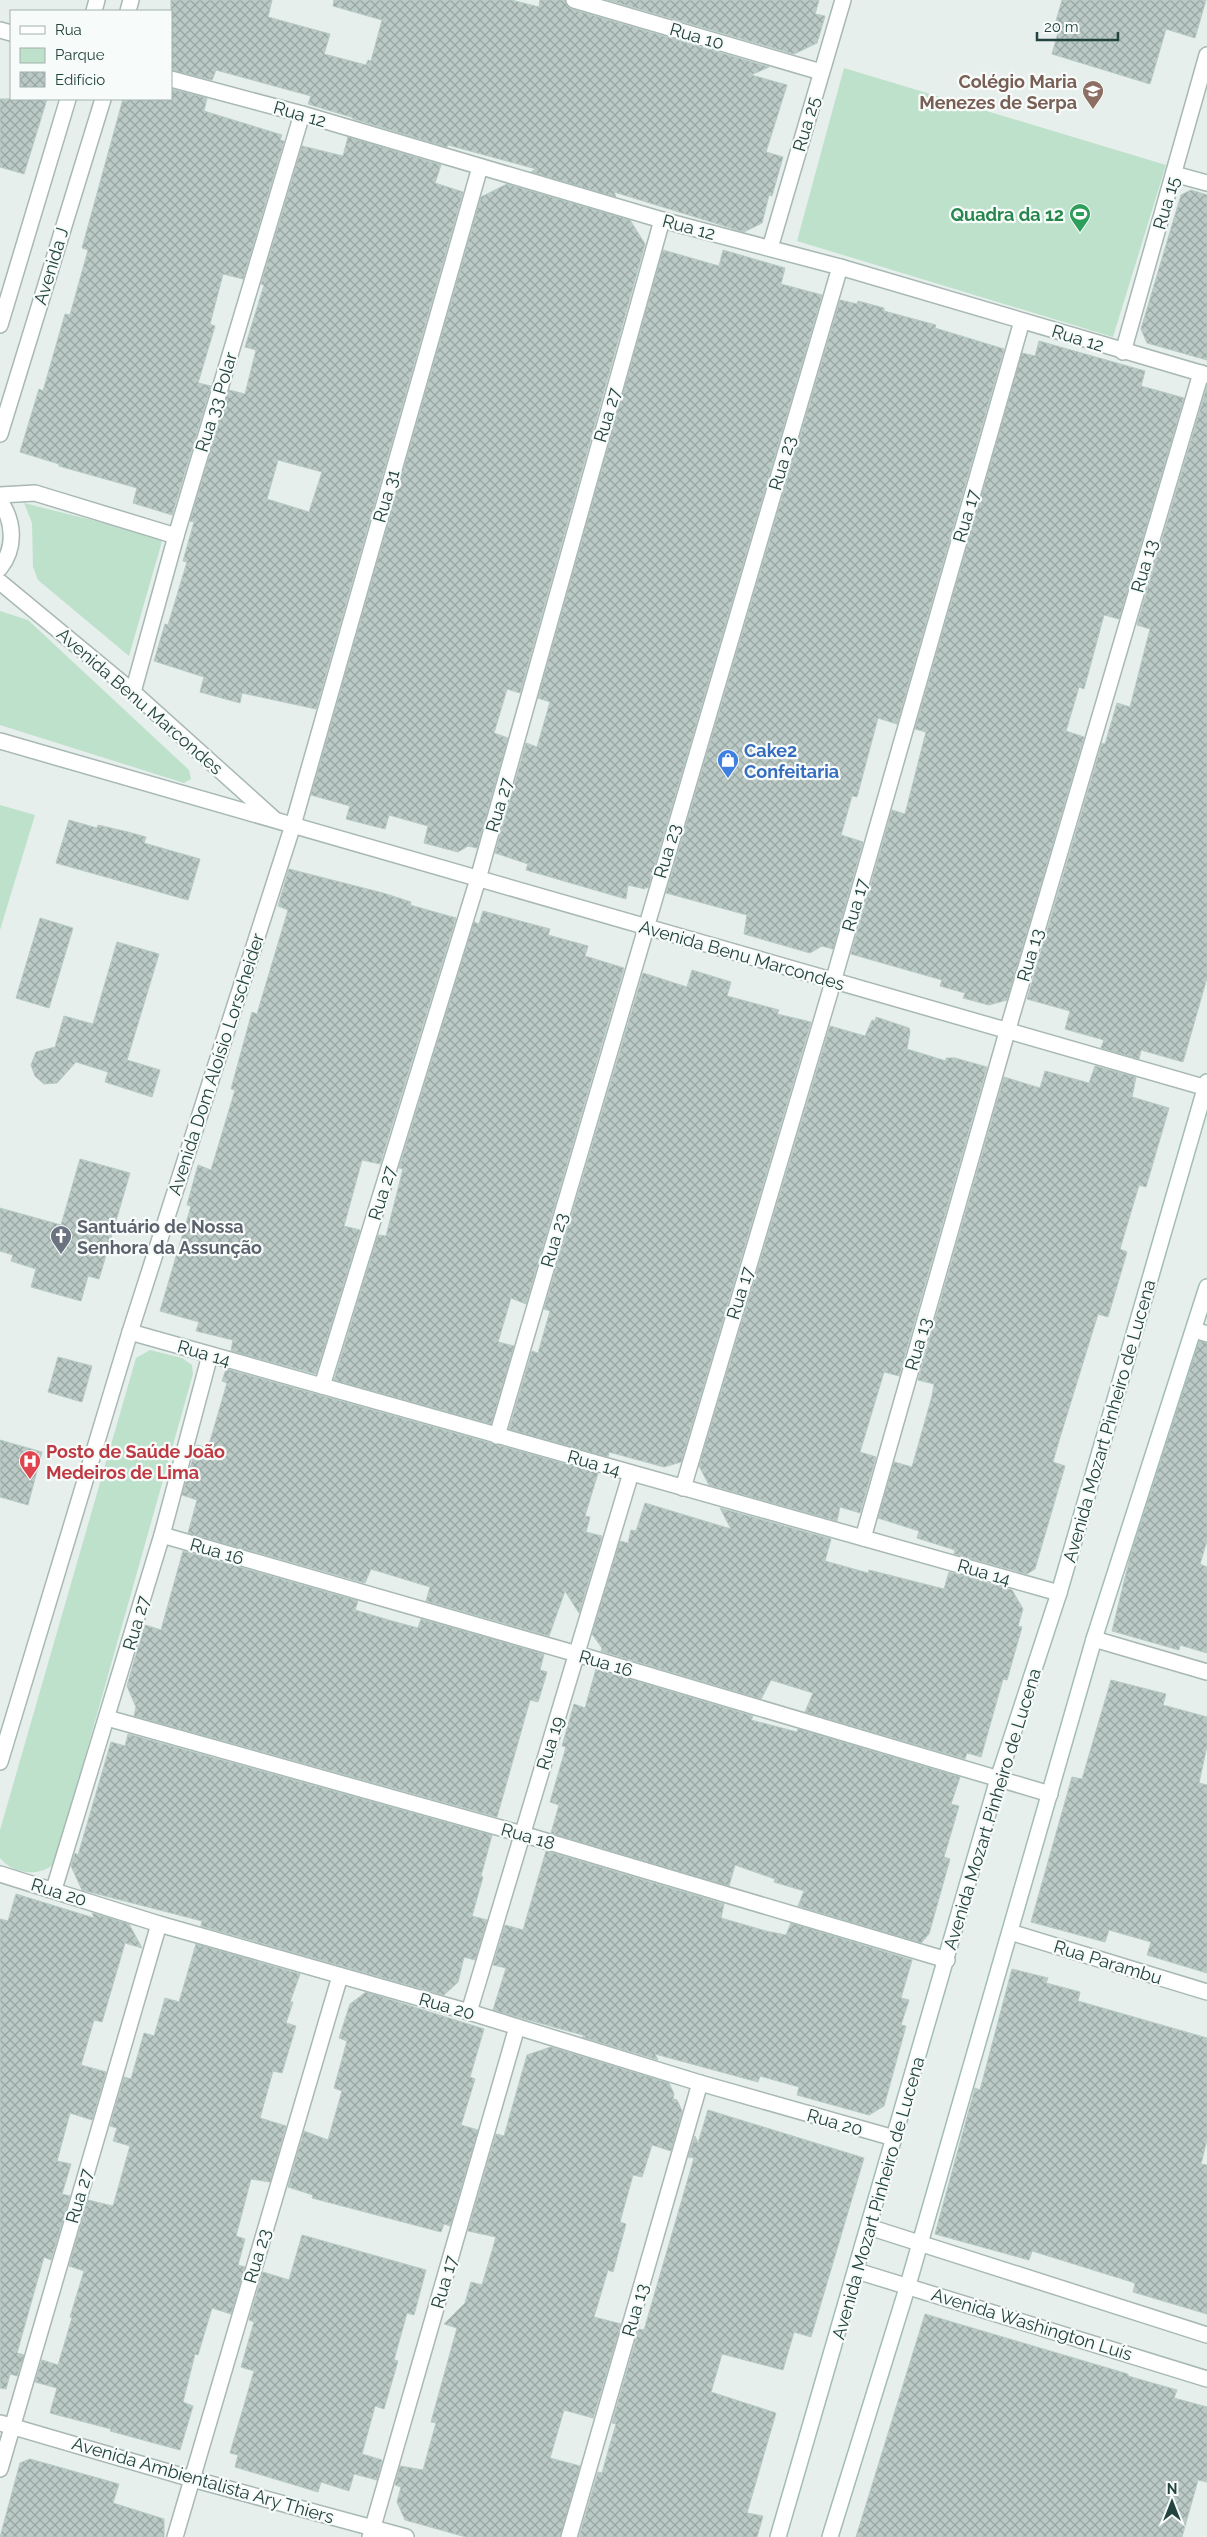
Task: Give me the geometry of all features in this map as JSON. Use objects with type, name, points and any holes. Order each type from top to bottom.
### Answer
[{"type":"street","name":"Rua 10","points":[[574,0],[821,72]]},
{"type":"street","name":"Rua 25","points":[[770,248],[843,0]]},
{"type":"street","name":"Rua 15","points":[[1123,352],[1207,55]]},
{"type":"street","name":"Rua 12","points":[[172,78],[302,114],[662,220],[840,267],[1123,352],[1204,374]]},
{"type":"street","name":"Avenida J","points":[[0,325],[68,100]]},
{"type":"street","name":"Avenida J","points":[[0,434],[103,100]]},
{"type":"street","name":"Rua 33 Polar","points":[[133,692],[176,536],[302,114]]},
{"type":"street","name":"Rua 31","points":[[292,825],[480,167]]},
{"type":"street","points":[[1174,174],[1207,183]]},
{"type":"street","name":"Rua 27","points":[[322,1386],[478,879],[662,220]]},
{"type":"street","name":"Rua 23","points":[[497,1436],[840,267]]},
{"type":"street","name":"Rua 17","points":[[683,1488],[833,982],[1022,321]]},
{"type":"street","name":"Rua 13","points":[[863,1538],[1007,1032],[1204,374]]},
{"type":"street","points":[[0,496],[35,493],[176,536]]},
{"type":"street","points":[[0,501],[6,510],[12,528],[11,546],[0,568]]},
{"type":"street","name":"Avenida Benu Marcondes","points":[[0,582],[133,692],[277,821]]},
{"type":"street","name":"Avenida Benu Marcondes","points":[[0,741],[1007,1032],[1206,1086]]},
{"type":"street","name":"Avenida Dom Aloísio Lorscheider","points":[[0,1762],[130,1332],[292,825]]},
{"type":"street","name":"Avenida Mozart Pinheiro de Lucena","points":[[778,2537],[870,2227],[998,1778],[1059,1593],[1206,1086]]},
{"type":"street","points":[[830,2537],[908,2285],[1094,1639],[1201,1332],[1207,1287]]},
{"type":"street","name":"Rua 14","points":[[130,1332],[1059,1593]]},
{"type":"street","name":"Rua 27","points":[[54,1889],[108,1718],[162,1535],[210,1355]]},
{"type":"street","name":"Rua 19","points":[[469,2012],[631,1473]]},
{"type":"street","name":"Rua 16","points":[[162,1535],[577,1654],[1050,1794]]},
{"type":"street","points":[[1094,1639],[1207,1672]]},
{"type":"street","name":"Rua 18","points":[[108,1718],[522,1834],[947,1960]]},
{"type":"street","name":"Rua 20","points":[[0,1874],[54,1889],[159,1924],[469,2012],[700,2083],[894,2138]]},
{"type":"street","name":"Rua 27","points":[[0,2469],[6,2424],[159,1924]]},
{"type":"street","name":"Rua Parambu","points":[[1010,1932],[1207,1992]]},
{"type":"street","name":"Rua 23","points":[[175,2537],[340,1976]]},
{"type":"street","name":"Rua 17","points":[[372,2532],[517,2027]]},
{"type":"street","name":"Rua 13","points":[[569,2537],[700,2083]]},
{"type":"street","points":[[870,2227],[1207,2335]]},
{"type":"street","name":"Avenida Washington Luís","points":[[857,2271],[908,2285],[1207,2379]]},
{"type":"street","name":"Avenida Ambientalista Ary Thiers","points":[[6,2424],[372,2532],[406,2537]]},
{"type":"green space","points":[[844,68],[1166,165],[1113,337],[797,241]]},
{"type":"green space","points":[[24,503],[163,538],[129,656],[38,580],[33,567],[32,523]]},
{"type":"green space","points":[[0,611],[28,620],[189,770],[191,779],[184,783],[0,725]]},
{"type":"green space","points":[[0,805],[35,815],[0,930]]},
{"type":"green space","points":[[150,1350],[182,1358],[192,1365],[193,1374],[55,1863],[42,1871],[20,1871],[12,1868],[0,1858],[0,1830],[136,1358]]},
{"type":"building","points":[[171,0],[272,0],[268,17],[330,34],[324,54],[366,65],[368,60],[371,61],[382,20],[333,6],[334,0],[511,0],[539,7],[540,0],[565,0],[567,6],[571,9],[769,67],[751,75],[787,85],[766,152],[783,157],[772,196],[769,195],[762,223],[744,232],[614,192],[616,197],[531,172],[536,169],[448,145],[447,147],[354,119],[308,104],[311,96],[216,70],[212,80],[172,70]]},
{"type":"building","points":[[608,0],[819,0],[815,14],[825,16],[817,43],[794,54]]},
{"type":"building","points":[[1062,0],[1206,0],[1195,38],[1166,29],[1150,84],[1052,54],[1059,29],[1054,28]]},
{"type":"building","points":[[172,89],[207,98],[204,111],[282,135],[280,140],[284,141],[243,279],[223,274],[210,324],[215,326],[198,383],[211,386],[172,515],[133,503],[137,488],[59,466],[59,464],[20,452],[39,389],[43,391],[65,314],[70,315],[88,250],[82,248],[123,100],[172,100]]},
{"type":"building","points":[[0,99],[47,100],[24,174],[0,167]]},
{"type":"building","points":[[348,137],[441,165],[435,183],[463,192],[316,709],[242,693],[240,703],[200,692],[204,677],[154,661],[165,624],[168,625],[187,562],[183,561],[194,522],[190,521],[229,390],[245,394],[256,350],[245,347],[264,285],[261,284],[302,146],[343,156]],"holes":[[[278,460],[322,472],[309,512],[267,499]]]},
{"type":"building","points":[[507,184],[630,220],[645,244],[520,693],[507,689],[494,733],[508,738],[477,848],[468,846],[458,852],[424,843],[428,826],[389,815],[385,829],[346,819],[350,806],[311,795],[481,197]]},
{"type":"building","points":[[1191,190],[1207,195],[1207,360],[1147,343],[1141,329],[1181,195]]},
{"type":"building","points":[[663,250],[719,266],[723,250],[785,268],[781,284],[822,295],[648,888],[628,885],[626,899],[526,870],[528,864],[495,853],[526,743],[537,747],[550,702],[538,698]]},
{"type":"building","points":[[840,300],[857,304],[858,301],[884,308],[884,311],[936,325],[935,328],[1004,349],[897,724],[878,718],[857,797],[852,796],[841,835],[863,842],[833,949],[822,946],[810,953],[744,934],[747,915],[666,893]]},
{"type":"building","points":[[1039,341],[1145,371],[1141,386],[1184,398],[1119,619],[1104,615],[1084,689],[1079,687],[1066,731],[1084,737],[1007,1000],[989,1005],[963,998],[965,993],[940,986],[942,980],[851,954],[892,810],[905,814],[926,732],[915,729],[1022,353],[1035,356]]},
{"type":"building","points":[[1207,386],[1207,978],[1183,1062],[1141,1050],[1139,1059],[1101,1048],[1104,1040],[1065,1029],[1070,1011],[1027,999],[1102,743],[1105,744],[1117,703],[1130,707],[1150,629],[1137,625]]},
{"type":"building","points":[[69,820],[97,828],[98,825],[146,837],[144,843],[200,859],[188,900],[56,863]]},
{"type":"building","points":[[289,869],[383,893],[411,902],[410,905],[456,918],[380,1164],[362,1160],[344,1226],[360,1230],[316,1374],[231,1351],[233,1340],[196,1331],[199,1322],[160,1311],[191,1206],[187,1205],[198,1165],[211,1170],[235,1090],[231,1089],[252,1012],[257,1014],[288,910],[278,906]]},
{"type":"building","points":[[483,911],[550,929],[548,935],[588,946],[585,956],[624,968],[526,1304],[511,1298],[498,1342],[514,1346],[491,1424],[334,1380],[378,1235],[386,1236],[403,1169],[399,1168],[474,922],[479,924]]},
{"type":"building","points":[[40,918],[73,928],[49,1008],[16,998]]},
{"type":"building","points":[[117,942],[159,954],[127,1060],[160,1070],[152,1097],[105,1082],[108,1072],[76,1062],[57,1083],[44,1084],[35,1076],[31,1065],[36,1052],[55,1047],[64,1016],[93,1024]]},
{"type":"building","points":[[692,970],[731,982],[727,996],[779,1010],[777,1014],[811,1022],[681,1462],[664,1467],[609,1452],[608,1457],[509,1429],[532,1351],[538,1353],[550,1311],[544,1309],[643,973],[687,987]]},
{"type":"building","points":[[876,1017],[909,1028],[907,1049],[946,1061],[946,1058],[955,1058],[987,1067],[899,1376],[884,1372],[860,1452],[876,1457],[860,1513],[840,1507],[837,1521],[709,1485],[699,1466],[830,1026],[865,1036],[872,1020],[875,1021]]},
{"type":"building","points":[[1095,1066],[1136,1077],[1132,1097],[1169,1108],[1146,1187],[1139,1185],[1120,1249],[1127,1252],[1108,1317],[1098,1314],[1058,1444],[1053,1462],[1065,1466],[1035,1569],[1027,1574],[954,1554],[955,1550],[917,1538],[919,1531],[878,1518],[894,1462],[912,1467],[934,1384],[918,1380],[1004,1077],[1040,1088],[1045,1071],[1089,1083]]},
{"type":"building","points":[[80,1159],[130,1173],[99,1279],[88,1276],[81,1301],[31,1287],[36,1269],[11,1261],[13,1255],[0,1251],[0,1208],[61,1225]]},
{"type":"building","points":[[1199,1341],[1207,1343],[1207,1541],[1200,1564],[1207,1567],[1207,1653],[1180,1645],[1179,1650],[1112,1631],[1130,1557]]},
{"type":"building","points":[[58,1357],[92,1366],[82,1402],[48,1392]]},
{"type":"building","points":[[226,1369],[598,1473],[585,1516],[590,1517],[586,1532],[602,1536],[579,1613],[565,1591],[549,1636],[426,1601],[430,1587],[371,1569],[365,1583],[188,1533],[197,1500],[182,1495],[197,1445],[208,1448],[227,1383],[222,1381]]},
{"type":"building","points":[[0,1440],[42,1452],[28,1505],[0,1497]]},
{"type":"building","points":[[645,1503],[731,1529],[720,1508],[831,1539],[825,1561],[868,1573],[869,1570],[944,1589],[949,1572],[1012,1590],[1023,1609],[1018,1626],[1022,1627],[1007,1680],[1003,1679],[981,1757],[967,1753],[965,1759],[805,1712],[813,1693],[771,1680],[761,1699],[601,1651],[602,1648],[592,1634],[620,1541],[628,1543],[631,1530],[636,1531]]},
{"type":"building","points":[[183,1551],[358,1601],[355,1610],[392,1621],[418,1628],[421,1619],[544,1654],[540,1670],[547,1672],[538,1702],[530,1700],[497,1817],[134,1716],[136,1707],[127,1686],[137,1651],[145,1625],[161,1630]]},
{"type":"building","points":[[596,1669],[753,1716],[751,1720],[797,1732],[798,1729],[960,1777],[951,1804],[959,1806],[944,1857],[950,1859],[929,1934],[921,1943],[798,1906],[804,1891],[774,1882],[775,1879],[735,1865],[729,1886],[551,1833],[559,1805],[550,1802],[566,1747],[562,1746],[574,1704],[585,1708]]},
{"type":"building","points":[[1111,1680],[1166,1694],[1163,1705],[1207,1717],[1207,1746],[1199,1783],[1207,1785],[1207,1973],[1147,1955],[1151,1942],[1109,1930],[1105,1942],[1031,1922],[1072,1777],[1082,1779]]},
{"type":"building","points":[[128,1734],[492,1835],[472,1916],[487,1920],[475,1960],[464,1957],[458,1982],[444,1995],[201,1926],[202,1921],[82,1890],[71,1866],[75,1853],[78,1855],[111,1742],[125,1746]]},
{"type":"building","points":[[546,1851],[724,1904],[721,1918],[786,1935],[791,1923],[912,1960],[901,1998],[909,2000],[901,2025],[906,2026],[884,2106],[869,2115],[797,2095],[799,2087],[760,2076],[758,2082],[655,2054],[658,2060],[582,2037],[586,2036],[493,2010],[506,1968],[493,1965],[505,1925],[523,1930]]},
{"type":"building","points":[[16,1894],[94,1918],[92,1913],[129,1924],[142,1948],[125,1943],[102,2022],[94,2020],[81,2065],[106,2072],[92,2120],[70,2113],[57,2161],[71,2164],[62,2194],[70,2196],[51,2260],[44,2257],[17,2353],[24,2355],[17,2376],[10,2374],[6,2389],[0,2388],[0,1919],[8,1921]]},
{"type":"building","points":[[196,1944],[300,1974],[290,2002],[293,2002],[286,2023],[296,2026],[282,2073],[273,2071],[260,2118],[286,2126],[270,2182],[251,2179],[236,2236],[245,2239],[238,2265],[245,2267],[231,2314],[212,2308],[198,2355],[195,2354],[183,2402],[193,2406],[180,2450],[50,2413],[57,2388],[35,2382],[42,2360],[58,2365],[72,2318],[70,2317],[84,2271],[69,2266],[88,2200],[113,2206],[130,2146],[113,2141],[117,2128],[110,2126],[124,2077],[131,2079],[144,2033],[154,2036],[165,1998],[179,2002]]},
{"type":"building","points":[[1012,1969],[1048,1978],[1046,1983],[1080,1992],[1078,2001],[1207,2038],[1207,2140],[1201,2164],[1207,2165],[1207,2314],[1133,2292],[1135,2284],[1132,2282],[1032,2251],[1029,2260],[935,2234],[975,2088],[980,2090]]},
{"type":"building","points":[[366,1992],[484,2029],[470,2077],[475,2079],[461,2125],[478,2130],[450,2226],[444,2224],[441,2232],[312,2198],[313,2195],[288,2187],[304,2131],[328,2140],[342,2091],[334,2088],[347,2041],[339,2038],[350,2004]]},
{"type":"building","points":[[551,2047],[669,2083],[674,2094],[673,2099],[677,2100],[682,2111],[671,2151],[652,2145],[642,2177],[633,2175],[620,2222],[626,2224],[613,2272],[608,2270],[594,2317],[621,2324],[593,2418],[564,2410],[550,2458],[580,2466],[560,2537],[466,2537],[405,2520],[397,2502],[401,2487],[395,2485],[400,2466],[423,2470],[436,2423],[431,2422],[457,2328],[444,2324],[465,2303],[471,2282],[482,2285],[496,2237],[468,2231],[496,2134],[504,2136],[527,2055]]},
{"type":"building","points":[[708,2110],[864,2158],[811,2337],[794,2332],[783,2370],[722,2354],[711,2392],[776,2413],[747,2513],[763,2516],[757,2537],[579,2537],[598,2472],[602,2473],[616,2424],[612,2423],[639,2329],[644,2330],[694,2158],[688,2157],[695,2136],[698,2143]]},
{"type":"building","points":[[302,2235],[426,2270],[414,2315],[407,2313],[394,2360],[398,2361],[384,2409],[375,2406],[362,2454],[382,2460],[377,2480],[354,2474],[349,2491],[321,2482],[318,2492],[235,2467],[238,2455],[230,2453],[254,2371],[241,2367],[254,2322],[249,2320],[263,2272],[289,2280]]},
{"type":"building","points":[[925,2314],[1177,2390],[1174,2398],[1207,2407],[1207,2482],[1198,2480],[1182,2537],[856,2537]]},
{"type":"building","points":[[30,2459],[119,2484],[113,2503],[164,2519],[164,2537],[0,2537],[20,2463]]},
{"type":"place","name":"Colégio Maria Menezes de Serpa","points":[[1093,110]]},
{"type":"place","name":"Quadra da 12","points":[[1080,233]]},
{"type":"place","name":"Cake2 Confeitaria","points":[[728,779]]},
{"type":"place","name":"Santuário de Nossa Senhora da Assunção","points":[[61,1255]]},
{"type":"place","name":"Posto de Saúde João Medeiros de Lima","points":[[30,1480]]}]
